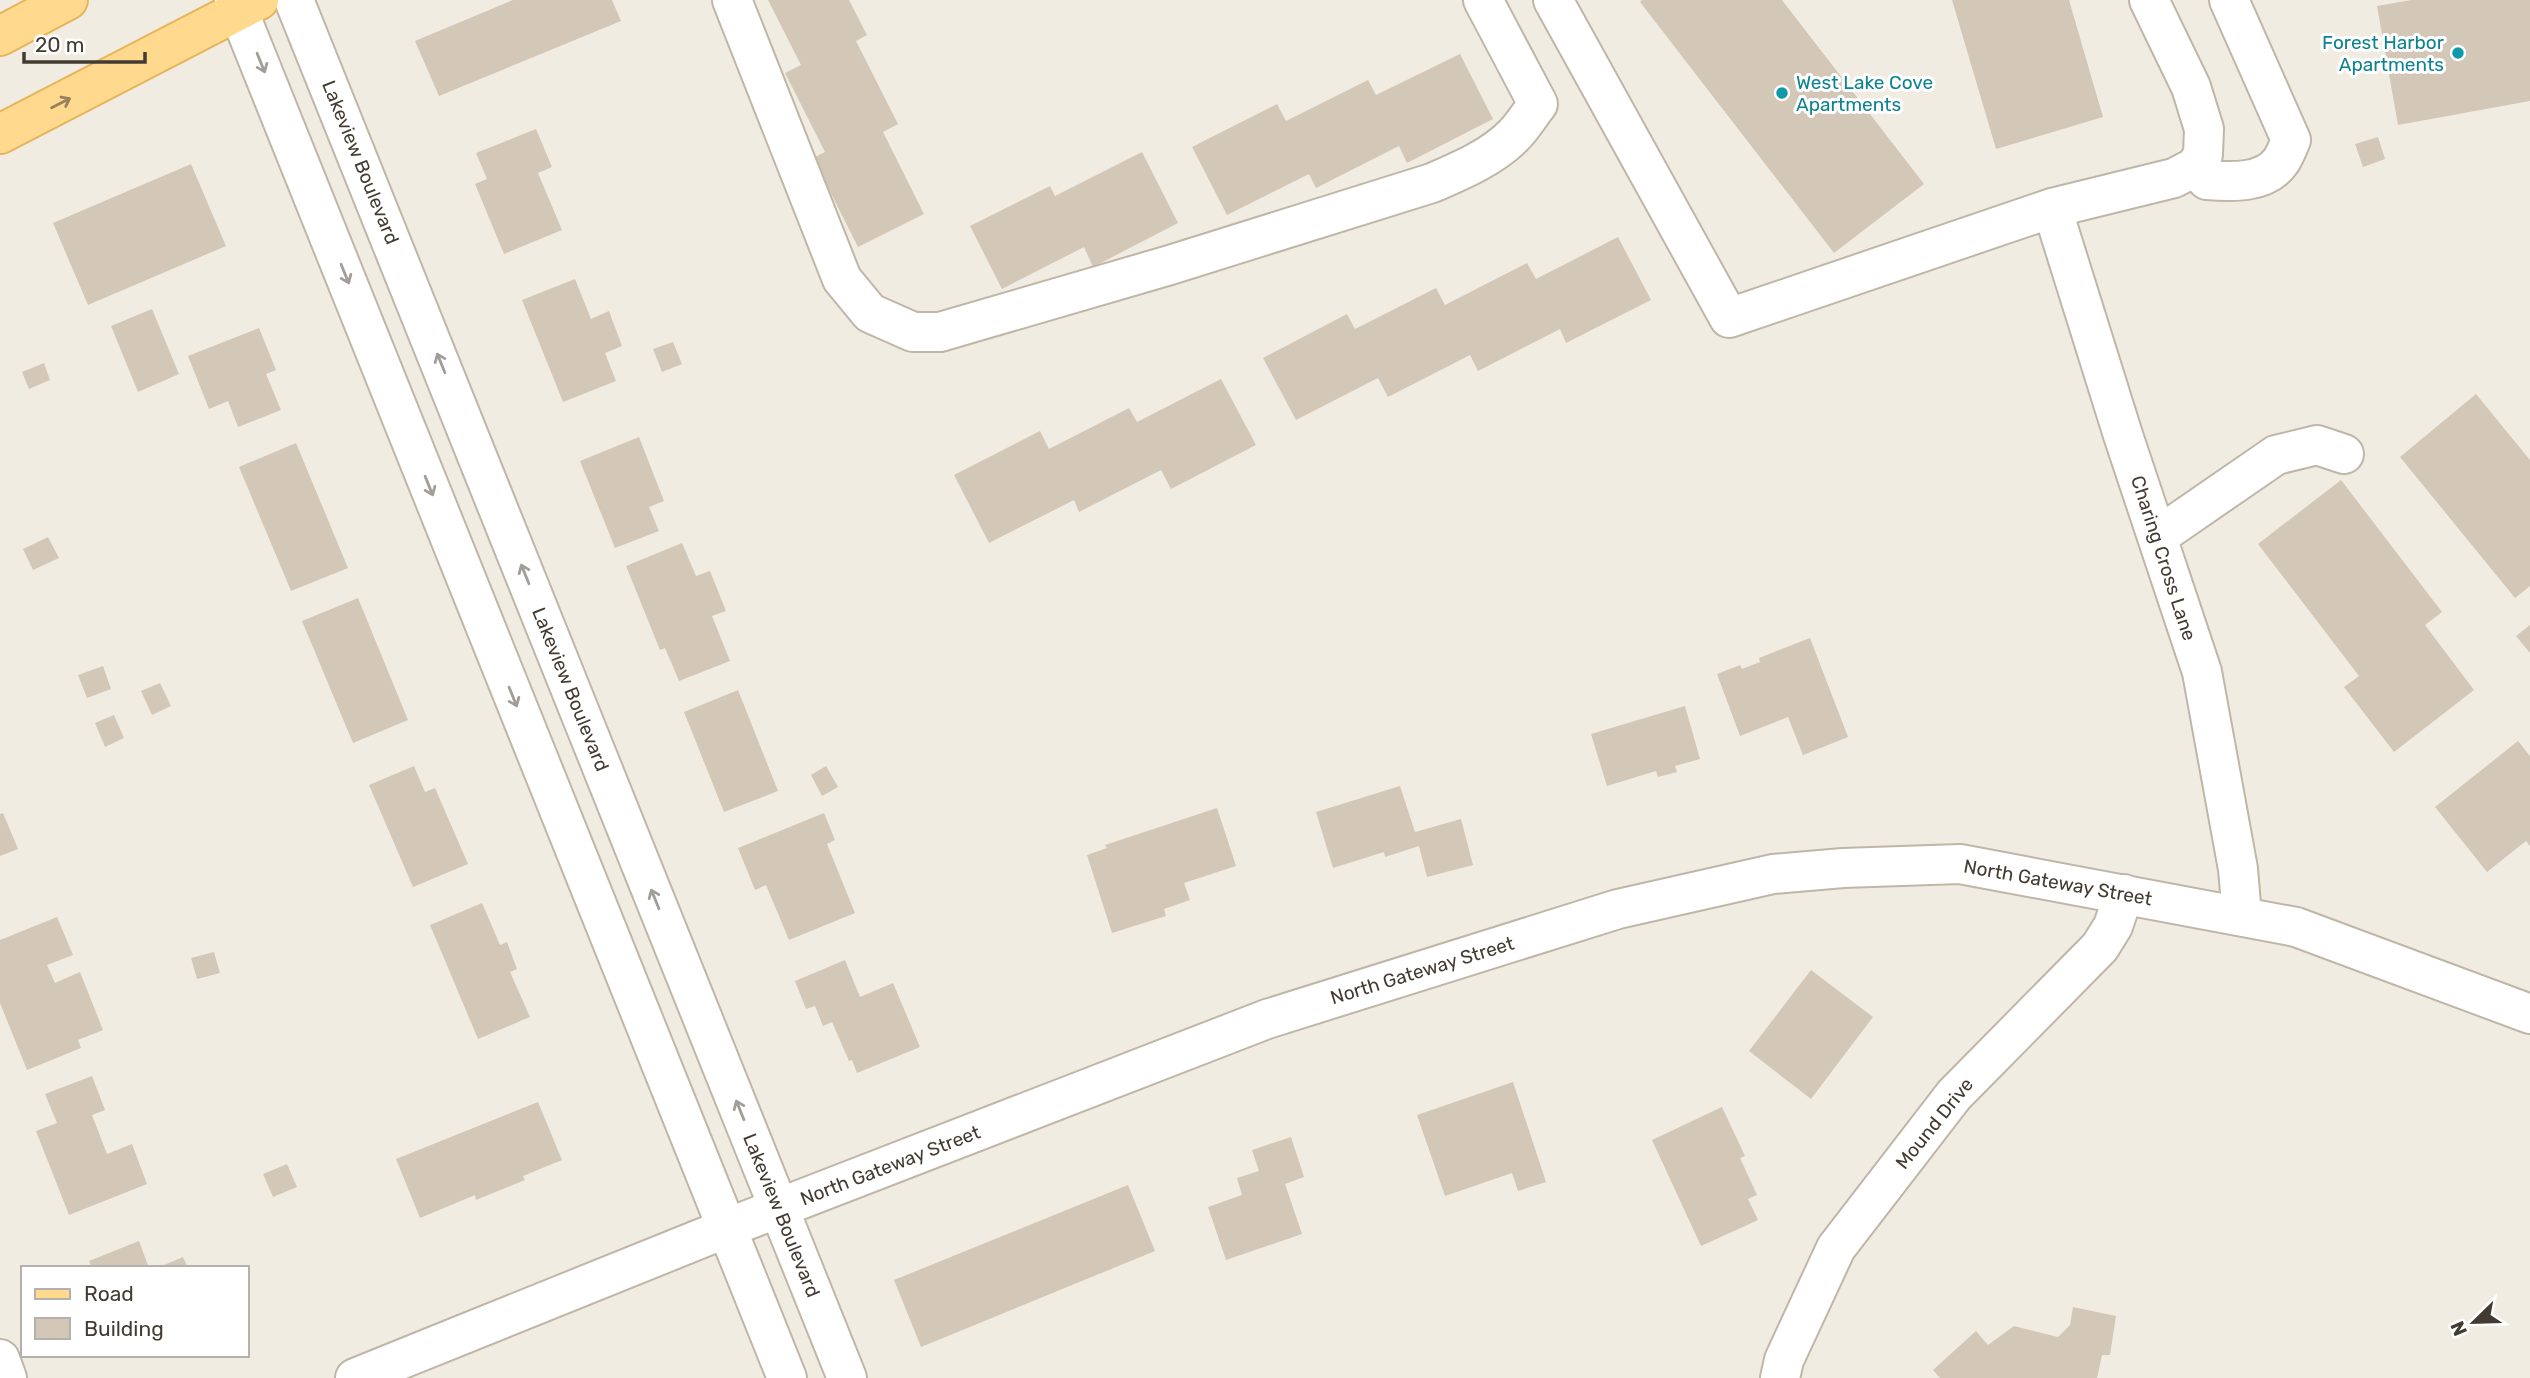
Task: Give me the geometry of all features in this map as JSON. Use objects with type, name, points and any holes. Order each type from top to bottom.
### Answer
[{"type":"main road","points":[[0,36],[68,0]]},
{"type":"main road","points":[[0,134],[244,3]]},
{"type":"street","name":"Lakeview Boulevard","points":[[294,0],[847,1378]]},
{"type":"street","points":[[732,0],[842,279],[870,313],[913,332],[940,332],[1170,265],[1432,183],[1488,154],[1513,137],[1538,104],[1483,0]]},
{"type":"street","points":[[1553,0],[1729,318],[2052,208],[2174,178],[2194,167],[2203,155],[2204,129],[2191,87],[2149,0]]},
{"type":"street","points":[[2194,167],[2207,180],[2234,183],[2259,177],[2280,163],[2291,140],[2229,0]]},
{"type":"street","points":[[244,3],[787,1378]]},
{"type":"street","name":"Charing Cross Lane","points":[[2052,208],[2202,672],[2238,869],[2242,916]]},
{"type":"street","points":[[2157,537],[2276,455],[2317,445],[2344,454]]},
{"type":"street","name":"North Gateway Street","points":[[355,1378],[727,1228],[1267,1018],[1618,909],[1773,874],[1843,868],[1960,864],[2124,894],[2296,927],[2530,1014]]},
{"type":"street","name":"Mound Drive","points":[[1780,1378],[1784,1360],[1836,1248],[1950,1100],[2100,947],[2113,926],[2124,894]]},
{"type":"street","points":[[0,1359],[7,1378]]},
{"type":"building","points":[[513,0],[612,0],[621,21],[439,96],[415,41]]},
{"type":"building","points":[[768,0],[849,0],[867,35],[856,41],[898,124],[883,132],[924,214],[858,247],[813,158],[825,152],[785,73],[801,65]]},
{"type":"building","name":"West Lake Cove Apartments","points":[[1782,0],[1924,184],[1834,253],[1640,2]]},
{"type":"building","name":"West Lake Cove Apartments","points":[[1952,0],[2069,0],[2103,117],[1996,149]]},
{"type":"building","name":"Forest Harbor Apartments","points":[[2411,0],[2530,0],[2530,101],[2398,125],[2377,6]]},
{"type":"building","points":[[1460,54],[1493,119],[1407,163],[1399,146],[1316,188],[1309,174],[1227,215],[1192,147],[1277,104],[1286,121],[1368,80],[1376,95]]},
{"type":"building","points":[[536,129],[552,167],[538,173],[562,230],[504,254],[475,184],[487,179],[476,153]]},
{"type":"building","points":[[2378,137],[2385,159],[2363,167],[2355,144]]},
{"type":"building","points":[[1142,152],[1178,223],[1093,267],[1084,247],[1002,289],[970,226],[1050,186],[1055,196]]},
{"type":"building","points":[[191,164],[226,246],[88,305],[53,223]]},
{"type":"building","points":[[1618,237],[1651,300],[1566,343],[1560,329],[1478,371],[1470,355],[1388,397],[1378,378],[1296,420],[1263,358],[1347,314],[1355,329],[1436,288],[1445,305],[1527,263],[1536,279]]},
{"type":"building","points":[[575,279],[591,319],[609,311],[622,346],[605,353],[616,381],[563,402],[522,300]]},
{"type":"building","points":[[152,309],[179,374],[138,392],[111,326]]},
{"type":"building","points":[[259,328],[276,370],[266,374],[281,410],[238,427],[228,401],[209,409],[188,356]]},
{"type":"building","points":[[673,342],[682,364],[662,372],[653,349]]},
{"type":"building","points":[[44,363],[50,380],[29,389],[22,372]]},
{"type":"building","points":[[1221,379],[1256,445],[1171,489],[1161,470],[1079,512],[1074,500],[989,543],[954,475],[1040,431],[1049,449],[1129,408],[1137,422]]},
{"type":"building","points":[[2476,394],[2530,460],[2530,586],[2515,598],[2400,457]]},
{"type":"building","points":[[639,437],[664,501],[649,507],[659,531],[615,548],[580,461]]},
{"type":"building","points":[[296,443],[348,568],[291,591],[239,467]]},
{"type":"building","points":[[2341,480],[2442,612],[2425,625],[2474,690],[2394,752],[2344,687],[2359,676],[2258,544]]},
{"type":"building","points":[[48,537],[59,558],[33,570],[23,549]]},
{"type":"building","points":[[682,543],[696,576],[710,571],[726,611],[712,616],[730,661],[679,681],[665,648],[660,650],[626,566]]},
{"type":"building","points":[[358,598],[408,720],[353,743],[302,621]]},
{"type":"building","points":[[2530,625],[2530,653],[2516,636]]},
{"type":"building","points":[[1810,638],[1848,737],[1803,755],[1788,717],[1740,736],[1717,674],[1740,665],[1742,669],[1760,662],[1759,658]]},
{"type":"building","points":[[103,666],[111,689],[87,698],[78,675]]},
{"type":"building","points":[[160,683],[171,706],[152,715],[141,691]]},
{"type":"building","points":[[738,690],[778,791],[724,812],[684,712]]},
{"type":"building","points":[[1685,706],[1700,759],[1675,766],[1677,772],[1658,777],[1656,771],[1607,786],[1591,734]]},
{"type":"building","points":[[114,715],[124,738],[105,747],[95,723]]},
{"type":"building","points":[[2518,741],[2530,756],[2530,846],[2526,841],[2487,872],[2435,807]]},
{"type":"building","points":[[414,766],[425,792],[435,788],[468,864],[413,887],[369,785]]},
{"type":"building","points":[[826,766],[838,787],[822,796],[811,775]]},
{"type":"building","points":[[1400,786],[1415,832],[1461,819],[1473,865],[1427,877],[1419,846],[1385,857],[1384,852],[1333,868],[1316,812]]},
{"type":"building","points":[[1217,808],[1236,866],[1184,883],[1190,900],[1164,909],[1166,916],[1112,933],[1087,855],[1107,848],[1105,845]]},
{"type":"building","points":[[3,813],[18,849],[0,856],[0,814]]},
{"type":"building","points":[[824,813],[835,840],[827,844],[855,913],[789,940],[766,885],[755,890],[738,848]]},
{"type":"building","points":[[482,903],[500,945],[507,942],[517,969],[510,972],[530,1017],[478,1039],[430,925]]},
{"type":"building","points":[[57,917],[73,955],[47,965],[55,983],[80,972],[103,1030],[78,1040],[81,1048],[27,1070],[0,1003],[0,940]]},
{"type":"building","points":[[214,952],[220,973],[197,979],[191,958]]},
{"type":"building","points":[[845,960],[860,997],[893,983],[920,1047],[857,1073],[832,1022],[823,1026],[815,1006],[806,1009],[795,981]]},
{"type":"building","points":[[1811,970],[1873,1017],[1811,1099],[1749,1051]]},
{"type":"building","points":[[92,1076],[105,1110],[92,1115],[107,1154],[132,1144],[147,1184],[69,1215],[36,1131],[57,1123],[45,1094]]},
{"type":"building","points":[[1513,1082],[1546,1182],[1518,1191],[1512,1173],[1445,1196],[1417,1115]]},
{"type":"building","points":[[538,1102],[562,1160],[523,1176],[525,1180],[476,1200],[475,1195],[420,1218],[396,1159]]},
{"type":"building","points":[[1722,1107],[1745,1156],[1740,1158],[1757,1195],[1748,1199],[1758,1220],[1701,1246],[1652,1140]]},
{"type":"building","points":[[1291,1137],[1304,1177],[1285,1184],[1302,1234],[1226,1260],[1208,1207],[1242,1195],[1237,1178],[1259,1171],[1252,1150]]},
{"type":"building","points":[[287,1164],[297,1187],[273,1197],[263,1174]]},
{"type":"building","points":[[1128,1185],[1155,1251],[921,1347],[894,1280]]},
{"type":"building","points":[[139,1241],[148,1266],[91,1266],[89,1261]]},
{"type":"building","points":[[183,1257],[187,1266],[162,1266]]},
{"type":"building","points":[[2073,1307],[2116,1316],[2110,1355],[2102,1355],[2097,1378],[1940,1378],[1933,1370],[1976,1331],[1988,1345],[2014,1326],[2058,1337],[2070,1325]]},
{"type":"place","name":"Forest Harbor Apartments","points":[[2458,53]]},
{"type":"place","name":"West Lake Cove Apartments","points":[[1782,93]]}]
